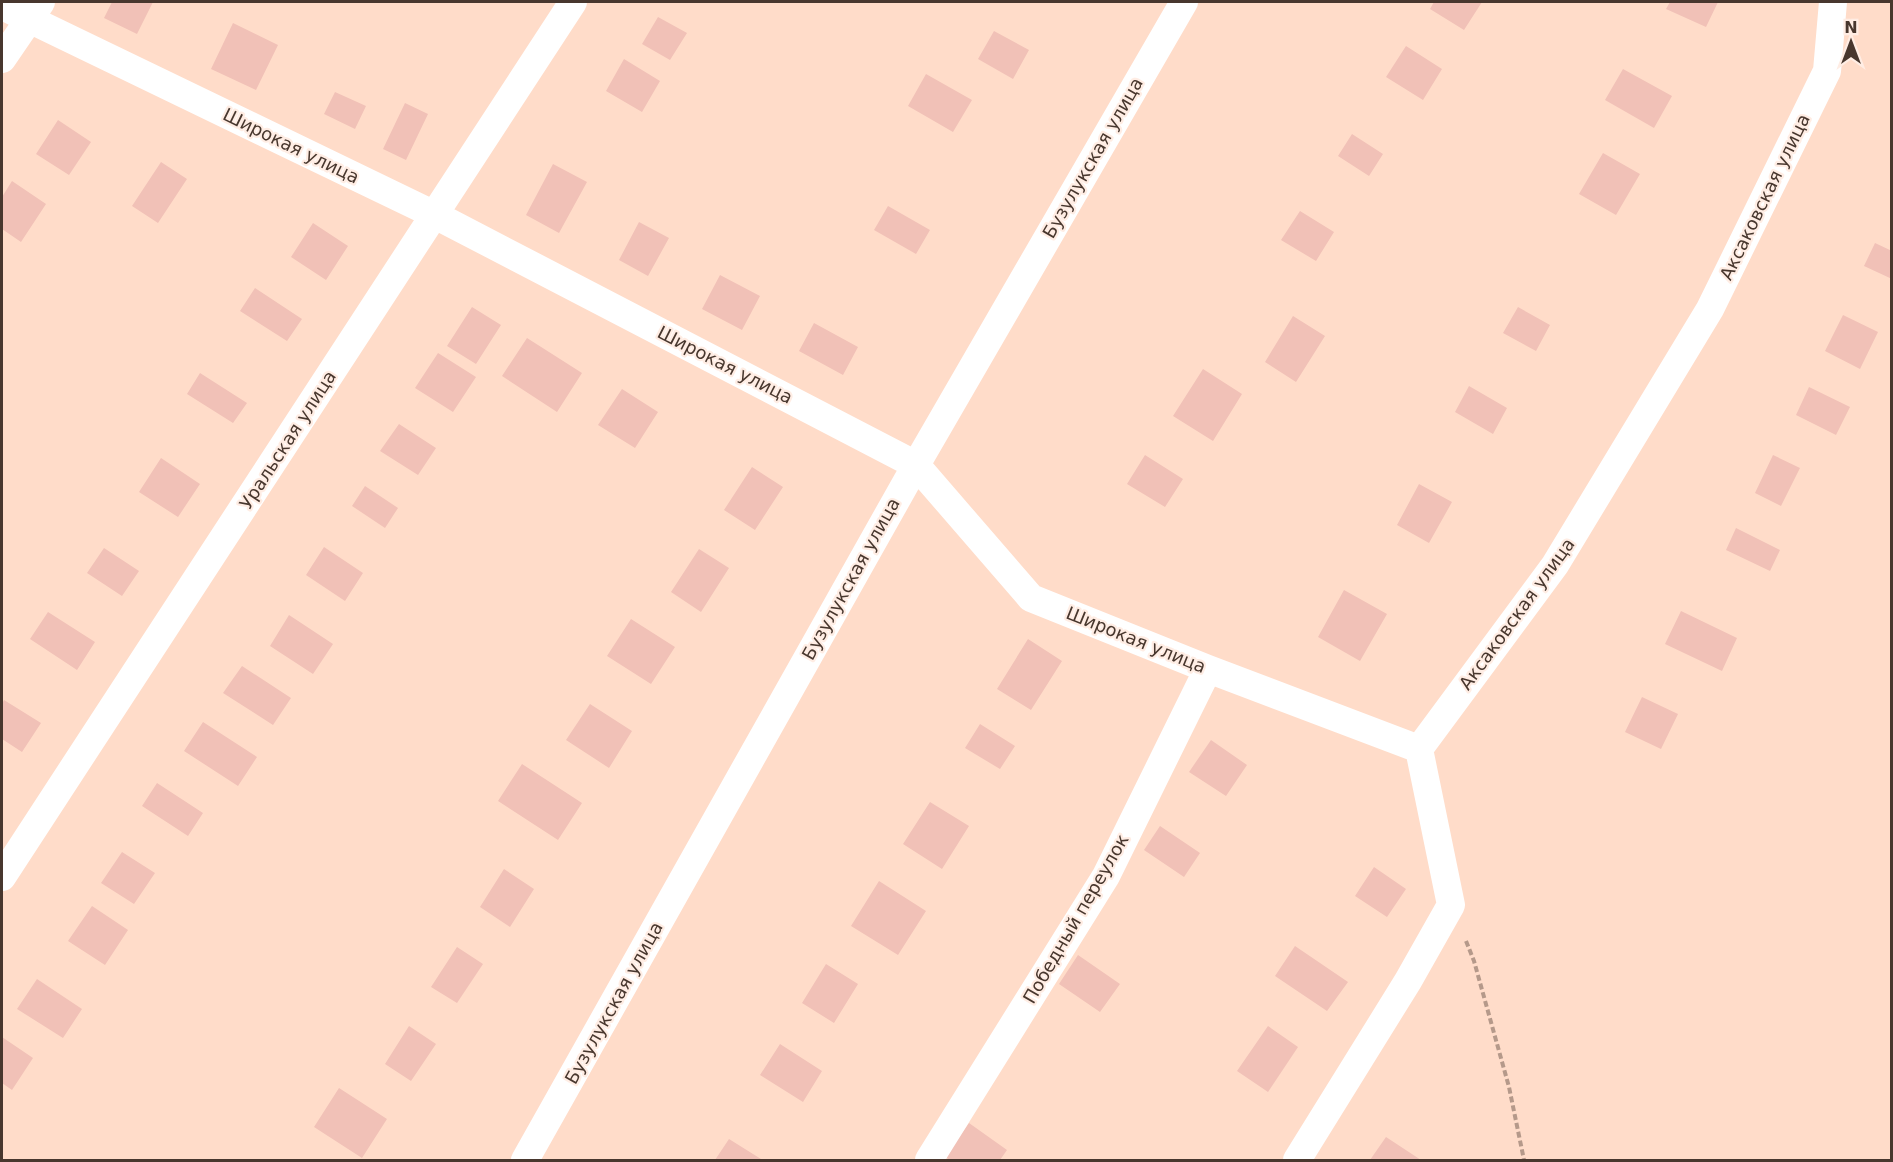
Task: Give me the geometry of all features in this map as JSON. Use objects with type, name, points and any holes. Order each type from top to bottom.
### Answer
[{"type":"street","name":"Уральская улица","points":[[2,877],[573,2]]},
{"type":"street","name":"Бузулукская улица","points":[[525,1161],[916,465],[1184,2]]},
{"type":"street","name":"Аксаковская улица","points":[[1419,749],[1556,565],[1710,309],[1827,71],[1833,2]]},
{"type":"street","name":"Широкая улица","points":[[2,6],[35,10],[916,465],[1031,598],[1208,669],[1419,749]]},
{"type":"street","points":[[2,59],[35,10]]},
{"type":"street","name":"Победный переулок","points":[[929,1161],[1106,876],[1208,669]]},
{"type":"street","points":[[1297,1161],[1408,981],[1451,905],[1419,749]]},
{"type":"path","points":[[1451,905],[1474,961],[1509,1087],[1524,1161]]},
{"type":"building","points":[[112,2],[153,2],[137,34],[104,18]]},
{"type":"building","points":[[1434,2],[1482,2],[1464,30],[1430,9]]},
{"type":"building","points":[[1670,2],[1718,2],[1706,27],[1666,9]]},
{"type":"building","points":[[658,17],[687,33],[670,60],[642,44]]},
{"type":"building","points":[[233,23],[278,45],[256,90],[211,69]]},
{"type":"building","points":[[994,31],[1029,50],[1013,79],[978,59]]},
{"type":"building","points":[[1406,46],[1442,69],[1423,100],[1386,77]]},
{"type":"building","points":[[624,59],[660,81],[642,112],[606,91]]},
{"type":"building","points":[[1623,69],[1672,96],[1654,128],[1605,100]]},
{"type":"building","points":[[926,74],[972,100],[953,132],[908,106]]},
{"type":"building","points":[[335,92],[366,106],[355,129],[324,114]]},
{"type":"building","points":[[405,103],[428,114],[406,160],[383,149]]},
{"type":"building","points":[[58,120],[91,142],[69,175],[36,154]]},
{"type":"building","points":[[1352,134],[1383,154],[1369,176],[1338,156]]},
{"type":"building","points":[[1603,153],[1640,174],[1616,215],[1579,194]]},
{"type":"building","points":[[161,162],[187,179],[158,223],[132,206]]},
{"type":"building","points":[[553,164],[587,182],[559,233],[526,215]]},
{"type":"building","points":[[12,181],[46,204],[21,242],[2,229],[2,197]]},
{"type":"building","points":[[888,206],[930,230],[916,254],[874,230]]},
{"type":"building","points":[[1300,211],[1334,232],[1316,261],[1281,240]]},
{"type":"building","points":[[639,222],[669,238],[648,276],[619,260]]},
{"type":"building","points":[[313,223],[348,246],[326,280],[291,257]]},
{"type":"building","points":[[1875,243],[1892,251],[1892,279],[1864,266]]},
{"type":"building","points":[[720,275],[760,296],[742,330],[702,309]]},
{"type":"building","points":[[255,288],[302,319],[287,341],[240,311]]},
{"type":"building","points":[[472,307],[501,325],[476,364],[447,346]]},
{"type":"building","points":[[1518,307],[1550,325],[1536,351],[1503,333]]},
{"type":"building","points":[[1843,315],[1878,332],[1860,369],[1825,351]]},
{"type":"building","points":[[1293,316],[1325,336],[1296,382],[1265,362]]},
{"type":"building","points":[[814,323],[858,347],[843,375],[799,351]]},
{"type":"building","points":[[527,338],[582,373],[557,412],[502,376]]},
{"type":"building","points":[[438,353],[476,377],[453,412],[415,388]]},
{"type":"building","points":[[1203,369],[1242,394],[1213,441],[1173,416]]},
{"type":"building","points":[[200,373],[247,403],[233,423],[187,394]]},
{"type":"building","points":[[1469,386],[1507,408],[1493,434],[1455,412]]},
{"type":"building","points":[[1809,387],[1850,407],[1836,435],[1796,415]]},
{"type":"building","points":[[622,389],[658,412],[635,448],[598,425]]},
{"type":"building","points":[[399,424],[436,448],[418,475],[380,451]]},
{"type":"building","points":[[1145,455],[1183,479],[1165,507],[1127,484]]},
{"type":"building","points":[[1773,455],[1800,468],[1781,506],[1755,493]]},
{"type":"building","points":[[161,458],[200,484],[178,517],[139,492]]},
{"type":"building","points":[[752,467],[783,487],[755,530],[724,510]]},
{"type":"building","points":[[1419,484],[1452,502],[1429,543],[1397,525]]},
{"type":"building","points":[[365,486],[398,508],[385,528],[352,506]]},
{"type":"building","points":[[1736,528],[1780,550],[1770,571],[1726,550]]},
{"type":"building","points":[[324,547],[363,573],[345,601],[306,575]]},
{"type":"building","points":[[104,548],[139,571],[122,596],[87,573]]},
{"type":"building","points":[[699,549],[729,568],[701,612],[671,592]]},
{"type":"building","points":[[1344,590],[1387,614],[1360,661],[1318,637]]},
{"type":"building","points":[[1681,611],[1737,638],[1722,671],[1665,644]]},
{"type":"building","points":[[48,612],[95,642],[77,670],[30,639]]},
{"type":"building","points":[[289,615],[333,644],[313,674],[270,646]]},
{"type":"building","points":[[631,619],[675,647],[651,684],[607,656]]},
{"type":"building","points":[[1028,639],[1062,661],[1031,710],[997,689]]},
{"type":"building","points":[[242,666],[291,698],[273,725],[223,693]]},
{"type":"building","points":[[1642,697],[1678,714],[1661,749],[1625,732]]},
{"type":"building","points":[[4,700],[41,723],[22,752],[2,739]]},
{"type":"building","points":[[590,704],[632,731],[609,768],[566,740]]},
{"type":"building","points":[[203,722],[257,757],[238,786],[184,751]]},
{"type":"building","points":[[980,724],[1015,746],[1000,769],[965,748]]},
{"type":"building","points":[[1211,740],[1247,765],[1226,796],[1189,772]]},
{"type":"building","points":[[522,764],[582,803],[558,840],[498,801]]},
{"type":"building","points":[[157,783],[203,813],[188,836],[142,806]]},
{"type":"building","points":[[930,802],[969,826],[942,869],[903,844]]},
{"type":"building","points":[[1160,826],[1200,853],[1184,877],[1144,850]]},
{"type":"building","points":[[122,852],[155,873],[134,904],[101,883]]},
{"type":"building","points":[[1374,867],[1406,889],[1387,917],[1355,896]]},
{"type":"building","points":[[504,869],[534,889],[510,927],[480,907]]},
{"type":"building","points":[[879,881],[926,911],[898,955],[851,926]]},
{"type":"building","points":[[92,906],[128,930],[105,965],[68,941]]},
{"type":"building","points":[[1295,946],[1348,982],[1327,1011],[1275,976]]},
{"type":"building","points":[[457,947],[483,964],[457,1003],[431,987]]},
{"type":"building","points":[[1078,955],[1120,984],[1100,1012],[1059,984]]},
{"type":"building","points":[[826,964],[858,984],[834,1023],[802,1003]]},
{"type":"building","points":[[37,979],[82,1009],[63,1038],[17,1009]]},
{"type":"building","points":[[409,1026],[436,1044],[411,1081],[385,1064]]},
{"type":"building","points":[[1268,1026],[1298,1047],[1268,1092],[1237,1071]]},
{"type":"building","points":[[2,1037],[33,1058],[12,1090],[2,1083]]},
{"type":"building","points":[[780,1044],[822,1071],[803,1102],[760,1075]]},
{"type":"building","points":[[339,1088],[387,1119],[362,1158],[314,1127]]},
{"type":"building","points":[[969,1123],[1007,1150],[1000,1160],[950,1160],[945,1157]]},
{"type":"building","points":[[1386,1137],[1421,1160],[1370,1160]]},
{"type":"building","points":[[729,1139],[761,1159],[715,1160]]}]
